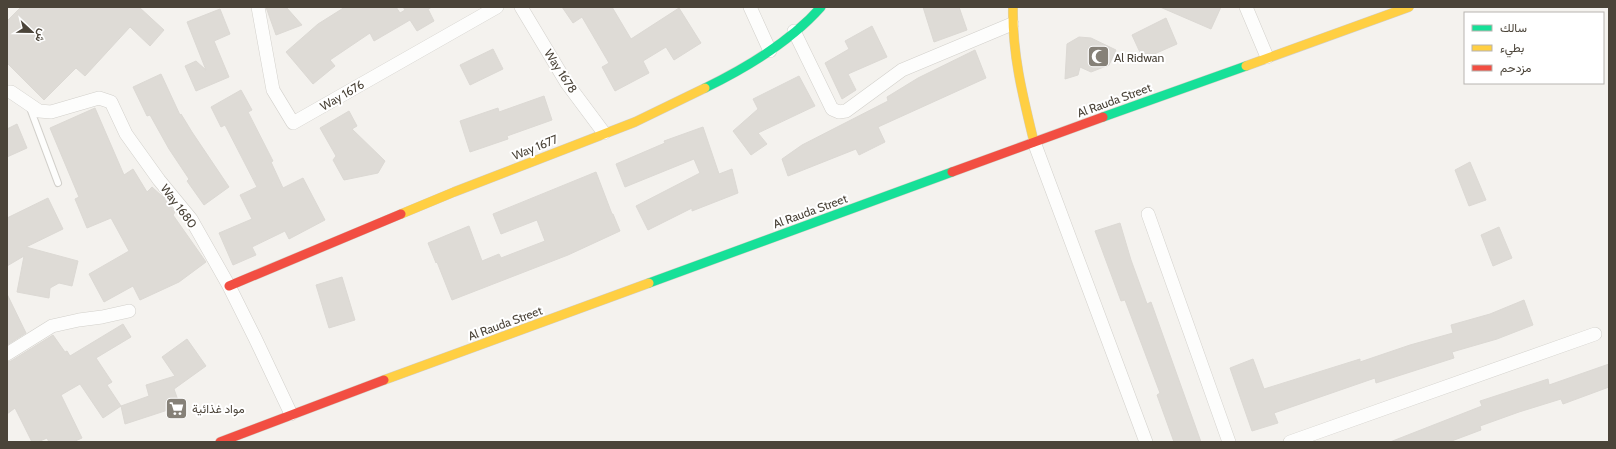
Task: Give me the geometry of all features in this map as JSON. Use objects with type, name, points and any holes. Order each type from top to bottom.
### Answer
[{"type":"main road","name":"Way 1677","points":[[229,286],[283,262],[454,192],[635,122],[709,86],[770,51],[812,17],[821,7]]},
{"type":"main road","points":[[1013,7],[1012,24],[1016,68],[1034,142]]},
{"type":"main road","name":"Al Rauda Street","points":[[220,442],[291,414],[1034,142],[1409,7]]},
{"type":"street","name":"Way 1676","points":[[258,7],[273,90],[293,123],[497,7]]},
{"type":"street","name":"Way 1678","points":[[521,7],[566,82],[604,133]]},
{"type":"street","points":[[750,7],[770,51]]},
{"type":"street","points":[[1246,7],[1267,58]]},
{"type":"street","points":[[794,31],[832,109],[839,112],[846,111],[902,70],[1012,24]]},
{"type":"street","name":"Way 1680","points":[[7,92],[11,92],[39,111],[51,112],[99,98],[111,102],[126,134],[159,180],[191,219],[229,286],[291,414]]},
{"type":"street","points":[[1034,142],[1146,442]]},
{"type":"street","points":[[1148,214],[1229,442]]},
{"type":"street","points":[[7,354],[52,326],[129,311]]},
{"type":"street","points":[[1290,442],[1595,334]]},
{"type":"lane","points":[[28,103],[58,183]]},
{"type":"building","points":[[21,7],[139,7],[164,30],[150,46],[130,27],[85,76],[76,68],[44,100],[7,63],[7,21]]},
{"type":"building","points":[[266,7],[286,7],[302,25],[276,35]]},
{"type":"building","points":[[345,7],[396,7],[400,13],[405,10],[403,7],[432,7],[428,9],[434,21],[417,31],[410,20],[374,41],[370,33],[330,60],[335,66],[313,84],[286,52],[318,24]]},
{"type":"building","points":[[562,7],[612,7],[631,39],[679,8],[701,43],[674,60],[666,47],[643,61],[649,73],[615,91],[602,67],[609,63],[582,17],[573,23]]},
{"type":"building","points":[[923,7],[959,7],[967,30],[934,42]]},
{"type":"building","points":[[1160,7],[1221,7],[1211,29]]},
{"type":"building","points":[[220,9],[230,34],[214,41],[229,77],[196,91],[185,66],[196,61],[206,70],[187,22]]},
{"type":"building","points":[[1166,18],[1177,44],[1143,59],[1132,35]]},
{"type":"building","points":[[872,26],[887,57],[848,74],[856,90],[842,99],[825,63],[849,49],[845,41]]},
{"type":"building","points":[[1079,37],[1091,38],[1116,50],[1109,65],[1091,72],[1080,67],[1078,75],[1065,79],[1067,44]]},
{"type":"building","points":[[493,49],[503,69],[470,85],[460,65]]},
{"type":"building","points":[[975,50],[986,78],[878,127],[885,142],[859,155],[856,149],[788,176],[782,159],[802,145],[888,101],[887,97],[918,78]]},
{"type":"building","points":[[161,74],[180,115],[181,114],[229,187],[204,205],[187,181],[189,179],[169,149],[150,115],[147,116],[133,87]]},
{"type":"building","points":[[799,76],[815,106],[758,133],[767,144],[751,155],[733,131],[758,109],[753,99]]},
{"type":"building","points":[[241,90],[252,110],[248,112],[273,161],[271,162],[283,188],[303,178],[325,220],[289,239],[285,231],[252,247],[256,255],[233,265],[219,233],[252,219],[240,195],[257,187],[225,125],[221,127],[211,107]]},
{"type":"building","points":[[544,96],[552,120],[507,136],[508,139],[470,152],[460,121],[498,108],[499,112]]},
{"type":"building","points":[[95,108],[124,175],[133,169],[147,192],[152,187],[163,197],[175,212],[173,215],[206,262],[179,282],[140,300],[133,286],[104,302],[89,274],[129,251],[111,218],[87,228],[75,199],[79,197],[50,128]]},
{"type":"building","points":[[349,111],[357,126],[352,129],[385,161],[378,173],[344,180],[333,160],[336,156],[320,128]]},
{"type":"building","points":[[17,124],[27,148],[7,157],[7,129]]},
{"type":"building","points":[[703,127],[719,174],[732,169],[738,193],[692,211],[692,208],[648,230],[636,206],[700,173],[694,159],[625,187],[616,164],[665,143],[664,141]]},
{"type":"building","points":[[1470,162],[1486,200],[1469,206],[1455,170]]},
{"type":"building","points":[[596,172],[620,231],[568,255],[452,300],[428,243],[469,226],[482,261],[499,254],[501,258],[545,241],[537,220],[501,234],[493,214]]},
{"type":"building","points":[[48,198],[63,229],[26,247],[78,261],[72,286],[59,283],[50,288],[49,298],[17,292],[24,256],[7,266],[7,218]]},
{"type":"building","points":[[1120,223],[1131,260],[1147,304],[1151,302],[1201,442],[1174,442],[1157,395],[1160,393],[1125,300],[1121,301],[1095,231]]},
{"type":"building","points":[[1499,227],[1512,258],[1493,266],[1481,235]]},
{"type":"building","points":[[342,277],[355,320],[329,328],[316,285]]},
{"type":"building","points":[[7,294],[26,333],[7,345]]},
{"type":"building","points":[[1524,300],[1533,325],[1497,339],[1452,352],[1454,358],[1376,383],[1375,378],[1274,413],[1278,423],[1252,431],[1230,368],[1253,359],[1264,389],[1360,359],[1360,362],[1410,345],[1453,333],[1451,325],[1490,314]]},
{"type":"building","points":[[123,324],[131,337],[96,358],[112,382],[107,385],[121,406],[103,418],[80,384],[61,395],[82,438],[73,442],[49,442],[47,438],[38,442],[32,442],[15,408],[7,414],[7,362],[53,335],[65,352],[67,351],[70,356]]},
{"type":"building","points":[[187,339],[206,366],[174,389],[180,406],[125,424],[121,406],[149,396],[146,385],[175,376],[162,357]]},
{"type":"building","points":[[1609,364],[1609,387],[1563,404],[1561,399],[1519,412],[1480,426],[1481,430],[1449,442],[1390,442],[1482,406],[1480,401],[1548,379],[1549,385]]},
{"type":"traffic: fast","points":[[705,88],[752,63],[767,53],[796,31],[821,7]]},
{"type":"traffic: fast","points":[[1103,117],[1246,66]]},
{"type":"traffic: fast","points":[[649,283],[952,172]]},
{"type":"traffic: slow","points":[[1013,7],[1016,59],[1034,142]]},
{"type":"traffic: slow","points":[[1246,66],[1409,7]]},
{"type":"traffic: slow","points":[[401,214],[635,122],[705,88]]},
{"type":"traffic: slow","points":[[384,380],[649,283]]},
{"type":"traffic: jam","points":[[952,172],[1103,117]]},
{"type":"traffic: jam","points":[[229,286],[401,214]]},
{"type":"traffic: jam","points":[[220,442],[384,380]]},
{"type":"place","name":"Al Ridwan","points":[[1098,57]]},
{"type":"place","name":"مواد غذائية","points":[[176,408]]}]
